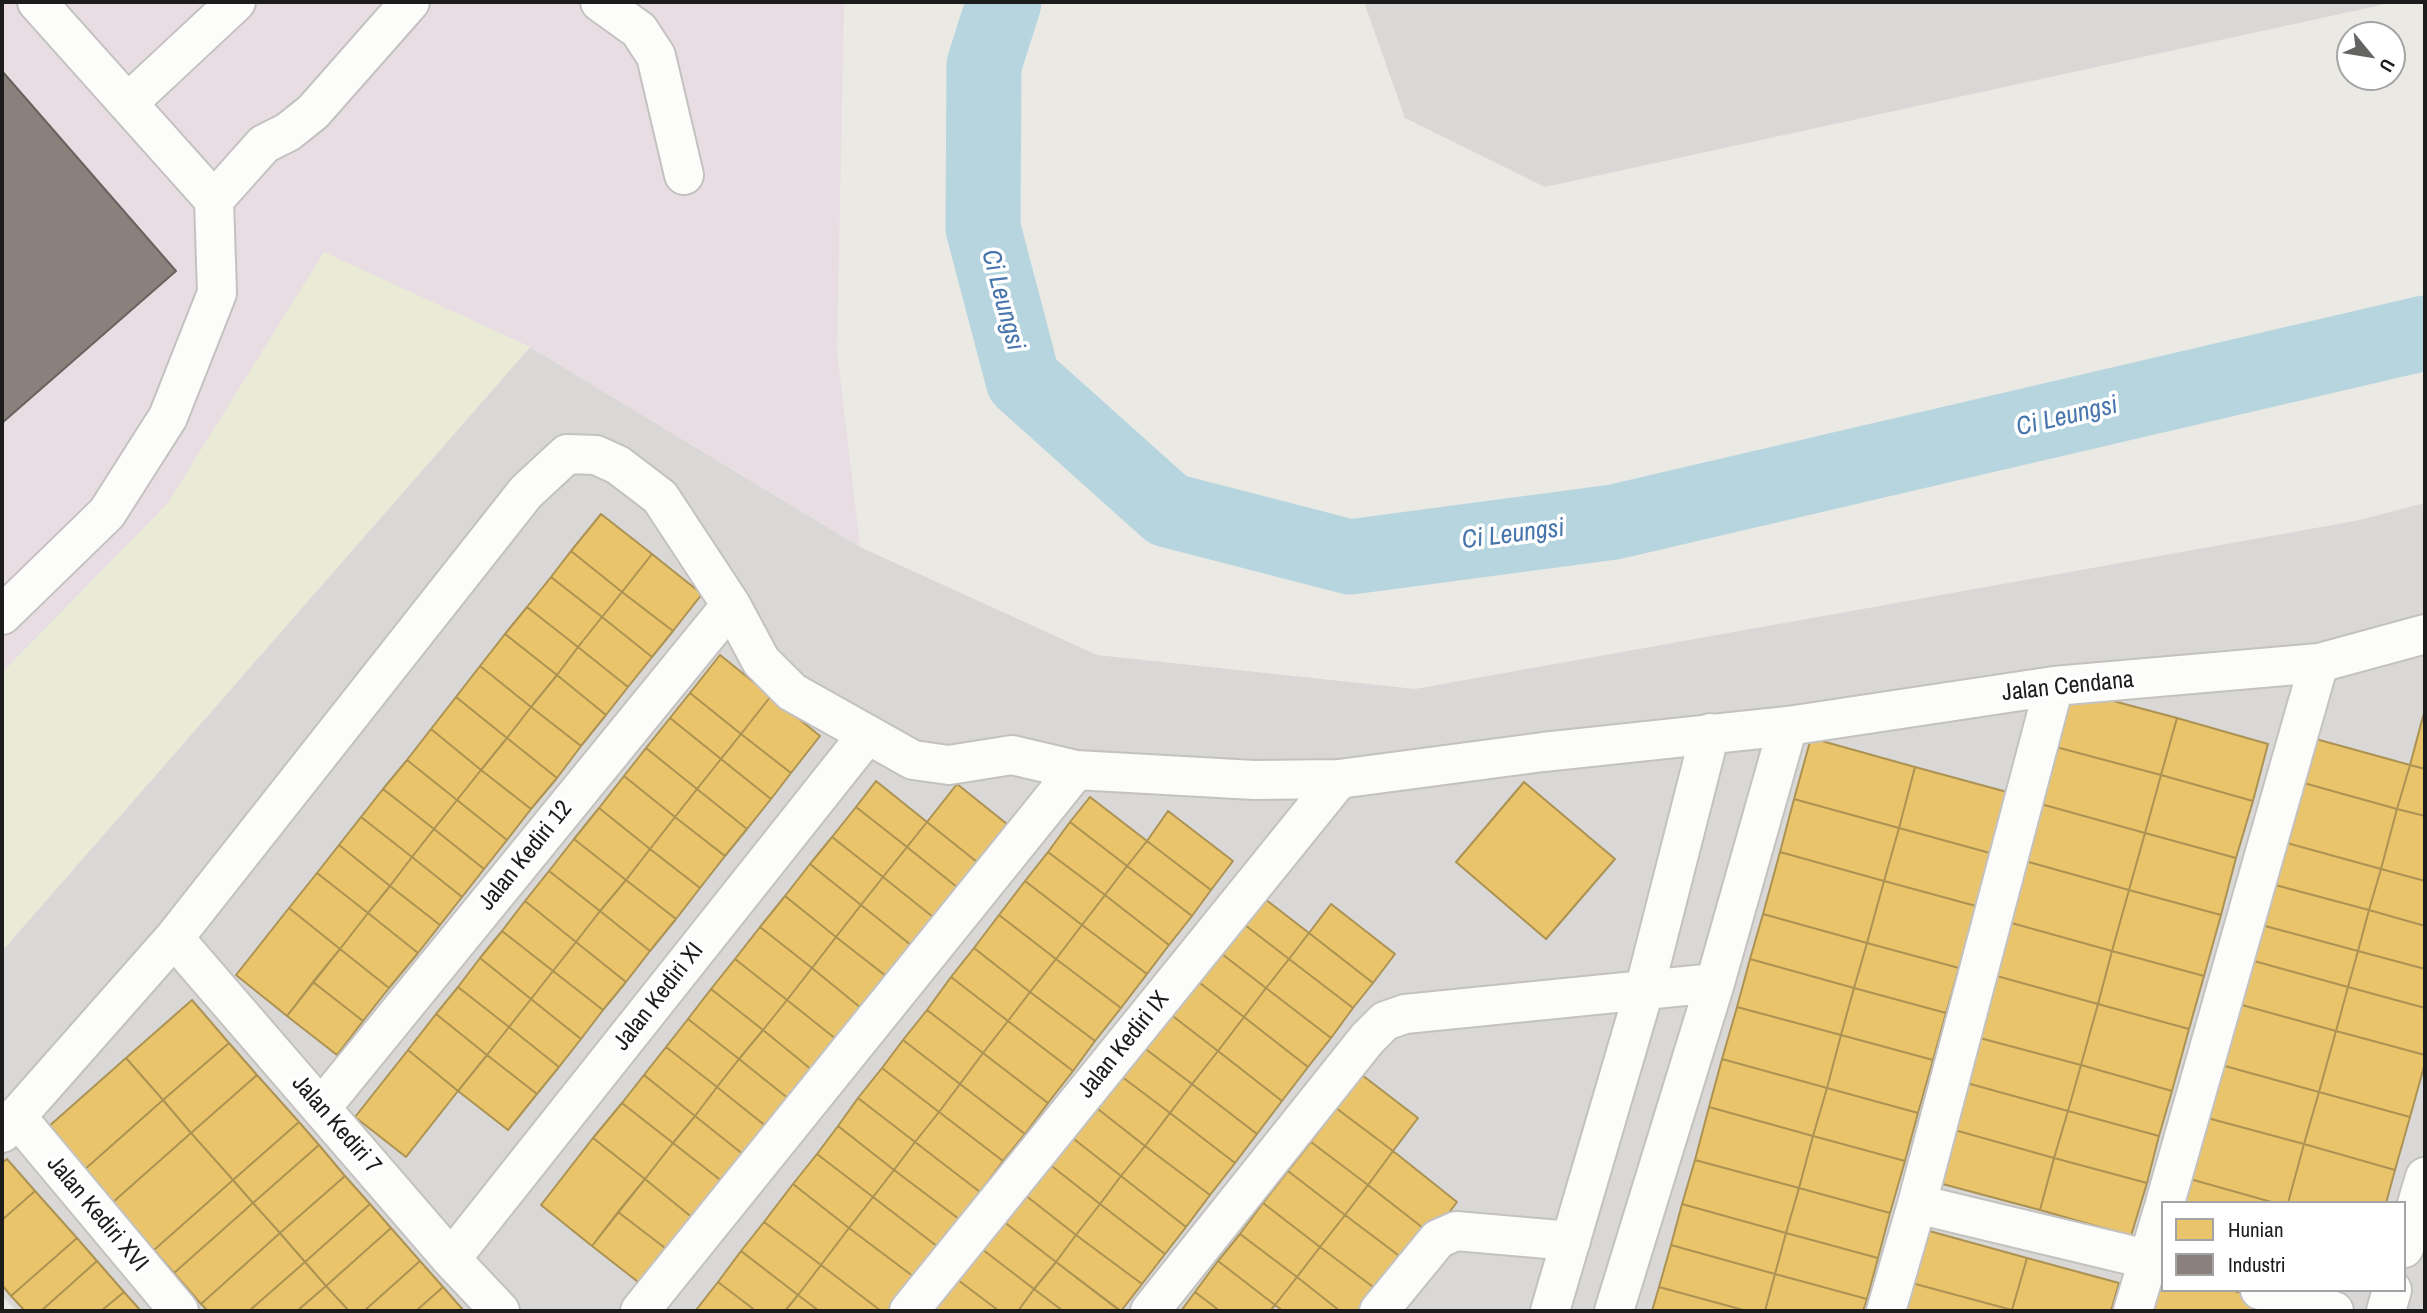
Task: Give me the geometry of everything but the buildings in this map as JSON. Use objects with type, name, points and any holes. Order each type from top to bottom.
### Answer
[{"type":"street","points":[[2,615],[107,513],[168,417],[217,293],[214,200],[37,2]]},
{"type":"street","points":[[129,102],[236,2]]},
{"type":"street","points":[[214,200],[264,144],[288,132],[313,112],[410,2]]},
{"type":"street","points":[[600,2],[639,30],[656,56],[684,175]]},
{"type":"street","name":"Jalan Cendana","points":[[174,938],[526,492],[567,454],[596,455],[618,465],[660,497],[731,605],[761,661],[792,692],[913,760],[949,765],[1012,755],[1076,770],[1254,780],[1339,779],[1710,733],[1788,726],[2054,686],[2319,663],[2425,634]]},
{"type":"street","name":"Jalan Kediri 12","points":[[321,1108],[731,605]]},
{"type":"street","points":[[2166,1201],[2319,663]]},
{"type":"street","points":[[1886,1311],[1917,1204],[2054,686]]},
{"type":"street","points":[[1614,1311],[1714,983],[1788,726]]},
{"type":"street","points":[[1550,1311],[1644,991],[1710,733]]},
{"type":"street","name":"Jalan Kediri XI","points":[[451,1259],[867,734]]},
{"type":"street","points":[[640,1311],[1076,770]]},
{"type":"street","name":"Jalan Kediri IX","points":[[909,1311],[1339,779]]},
{"type":"street","points":[[9,1124],[174,938]]},
{"type":"street","name":"Jalan Kediri 7","points":[[174,938],[451,1259],[500,1311]]},
{"type":"street","points":[[1150,1311],[1367,1039],[1385,1021],[1405,1014],[1714,983]]},
{"type":"street","name":"Jalan Kediri XVI","points":[[9,1124],[178,1311]]},
{"type":"street","points":[[2406,1241],[2425,1177]]},
{"type":"street","points":[[1917,1204],[2156,1261]]},
{"type":"street","points":[[2133,1311],[2156,1261],[2161,1225]]},
{"type":"street","points":[[1379,1311],[1438,1239],[1456,1231],[1571,1241]]},
{"type":"street","points":[[2267,1292],[2334,1311]]},
{"type":"street","points":[[2386,1311],[2391,1292]]},
{"type":"shaded area","points":[[2,2],[844,2],[837,351],[860,547],[530,347],[324,253],[168,503],[2,673]]},
{"type":"shaded area","points":[[1364,2],[2395,2],[1545,187],[1405,118]]},
{"type":"shaded area","points":[[530,347],[860,547],[1097,655],[1415,689],[2355,521],[2425,503],[2425,1311],[17,1311],[2,1296],[2,951]]},
{"type":"green space","points":[[324,252],[530,347],[2,951],[2,673],[168,503]]},
{"type":"waterway","name":"Ci Leungsi","points":[[1004,2],[984,65],[983,228],[1023,380],[1168,510],[1350,557],[1614,522],[2425,333]]}]
